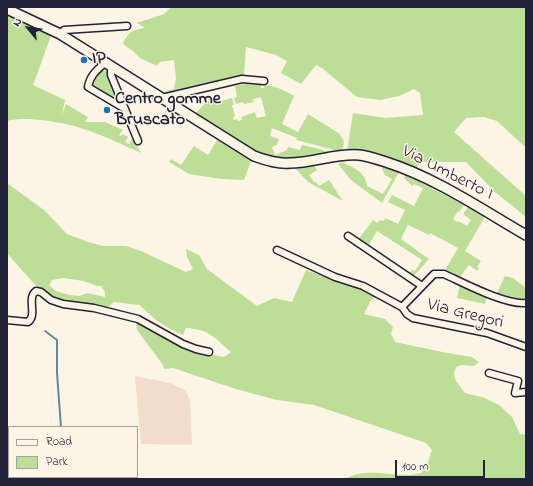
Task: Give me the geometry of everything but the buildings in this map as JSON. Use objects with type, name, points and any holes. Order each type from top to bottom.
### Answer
[{"type":"main road","name":"Via Umberto I","points":[[7,9],[60,34],[254,156],[279,163],[290,164],[346,155],[361,155],[375,158],[419,174],[526,235]]},
{"type":"street","points":[[60,34],[64,30],[127,26]]},
{"type":"street","points":[[125,109],[88,87],[89,79],[108,64],[138,141]]},
{"type":"street","points":[[162,98],[242,79],[264,81]]},
{"type":"street","points":[[348,236],[422,286]]},
{"type":"street","name":"Via Gregori","points":[[276,250],[335,277],[363,286],[402,307],[407,314],[413,318],[487,333],[526,347]]},
{"type":"street","points":[[402,307],[434,274],[444,274],[502,299],[526,303]]},
{"type":"street","points":[[7,320],[28,322],[32,318],[32,298],[36,291],[40,292],[51,300],[63,304],[100,309],[138,319],[183,344],[209,352]]},
{"type":"street","points":[[488,373],[518,381],[515,393],[526,392]]},
{"type":"shaded area","points":[[135,376],[170,383],[185,390],[190,400],[192,445],[141,444]]},
{"type":"green space","points":[[171,7],[526,7],[526,148],[497,121],[484,117],[466,118],[454,132],[526,196],[526,217],[495,192],[466,162],[420,162],[417,168],[406,167],[347,151],[353,113],[385,118],[423,115],[420,93],[414,89],[399,96],[380,100],[357,97],[316,65],[301,84],[281,73],[287,61],[276,55],[246,47],[244,75],[215,84],[169,94],[166,91],[174,89],[176,78],[174,60],[160,62],[157,66],[140,58],[123,44],[131,32],[145,28],[137,23],[164,14]]},
{"type":"green space","points":[[7,16],[51,36],[33,85],[65,100],[62,115],[66,104],[88,117],[85,122],[105,122],[123,130],[119,135],[121,136],[123,134],[128,137],[125,142],[129,144],[132,139],[141,153],[81,128],[55,122],[32,119],[7,121]]},
{"type":"green space","points":[[101,71],[107,72],[120,104],[92,87],[91,84],[96,74]]},
{"type":"green space","points":[[245,84],[261,85],[261,88],[264,88],[265,85],[273,86],[294,96],[282,124],[298,132],[308,114],[340,134],[344,142],[342,152],[296,140],[297,138],[272,128],[270,136],[279,139],[277,145],[272,147],[275,155],[287,150],[288,147],[300,150],[302,145],[333,154],[298,161],[266,159],[223,135],[214,123],[210,128],[192,117],[209,99],[214,103],[232,98],[235,116],[233,117],[234,120],[242,120],[241,117],[255,112],[257,118],[266,116],[261,97],[253,99],[254,102],[244,104],[243,102],[236,104],[234,98],[237,97],[235,86]]},
{"type":"green space","points":[[217,140],[251,161],[244,180],[222,179],[189,174],[169,162],[171,159],[181,165],[194,146],[208,155]]},
{"type":"green space","points":[[342,162],[355,168],[361,173],[367,186],[383,194],[392,179],[385,175],[382,166],[399,172],[382,203],[351,180],[338,164]]},
{"type":"green space","points":[[314,165],[317,170],[309,175],[314,182],[316,182],[319,186],[329,180],[343,201],[308,182],[296,169]]},
{"type":"green space","points":[[406,175],[464,205],[453,219],[457,222],[458,221],[467,226],[471,220],[463,214],[468,207],[485,217],[465,251],[481,261],[477,267],[479,268],[477,271],[469,265],[460,277],[445,270],[458,248],[430,233],[429,235],[408,225],[401,239],[429,259],[413,277],[409,275],[412,270],[415,271],[422,260],[377,231],[367,248],[357,241],[373,220],[377,223],[380,220],[384,221],[385,218],[398,224],[405,210],[388,202],[392,195],[414,206],[423,188],[414,184],[412,186],[404,178]]},
{"type":"green space","points":[[7,183],[44,210],[67,234],[88,242],[103,246],[126,246],[141,251],[186,272],[193,269],[187,257],[186,249],[199,255],[207,269],[257,306],[274,298],[292,302],[306,270],[378,296],[371,300],[364,314],[385,319],[393,327],[391,334],[395,342],[472,357],[479,362],[474,366],[462,365],[456,367],[454,374],[456,381],[465,393],[485,398],[499,405],[512,417],[520,434],[526,435],[526,479],[345,479],[367,473],[411,475],[421,473],[427,465],[432,450],[426,443],[314,405],[277,400],[236,389],[173,368],[164,369],[163,365],[137,330],[136,323],[143,324],[195,351],[224,357],[231,352],[206,332],[186,328],[183,335],[170,329],[156,320],[139,305],[114,302],[108,307],[62,302],[46,293],[39,287],[25,274],[7,253]],"holes":[[[63,278],[84,281],[101,286],[105,292],[105,297],[87,293],[80,296],[69,295],[56,291],[49,285],[52,280]]]},
{"type":"green space","points":[[505,276],[513,278],[526,288],[526,300],[510,299],[497,293]]},
{"type":"green space","points":[[460,284],[487,296],[485,304],[457,298]]},
{"type":"waterway","points":[[45,331],[57,340],[57,373],[61,426]]},
{"type":"place","name":"IP","points":[[84,60]]},
{"type":"place","name":"Centro gomme Bruscato","points":[[107,110]]}]
